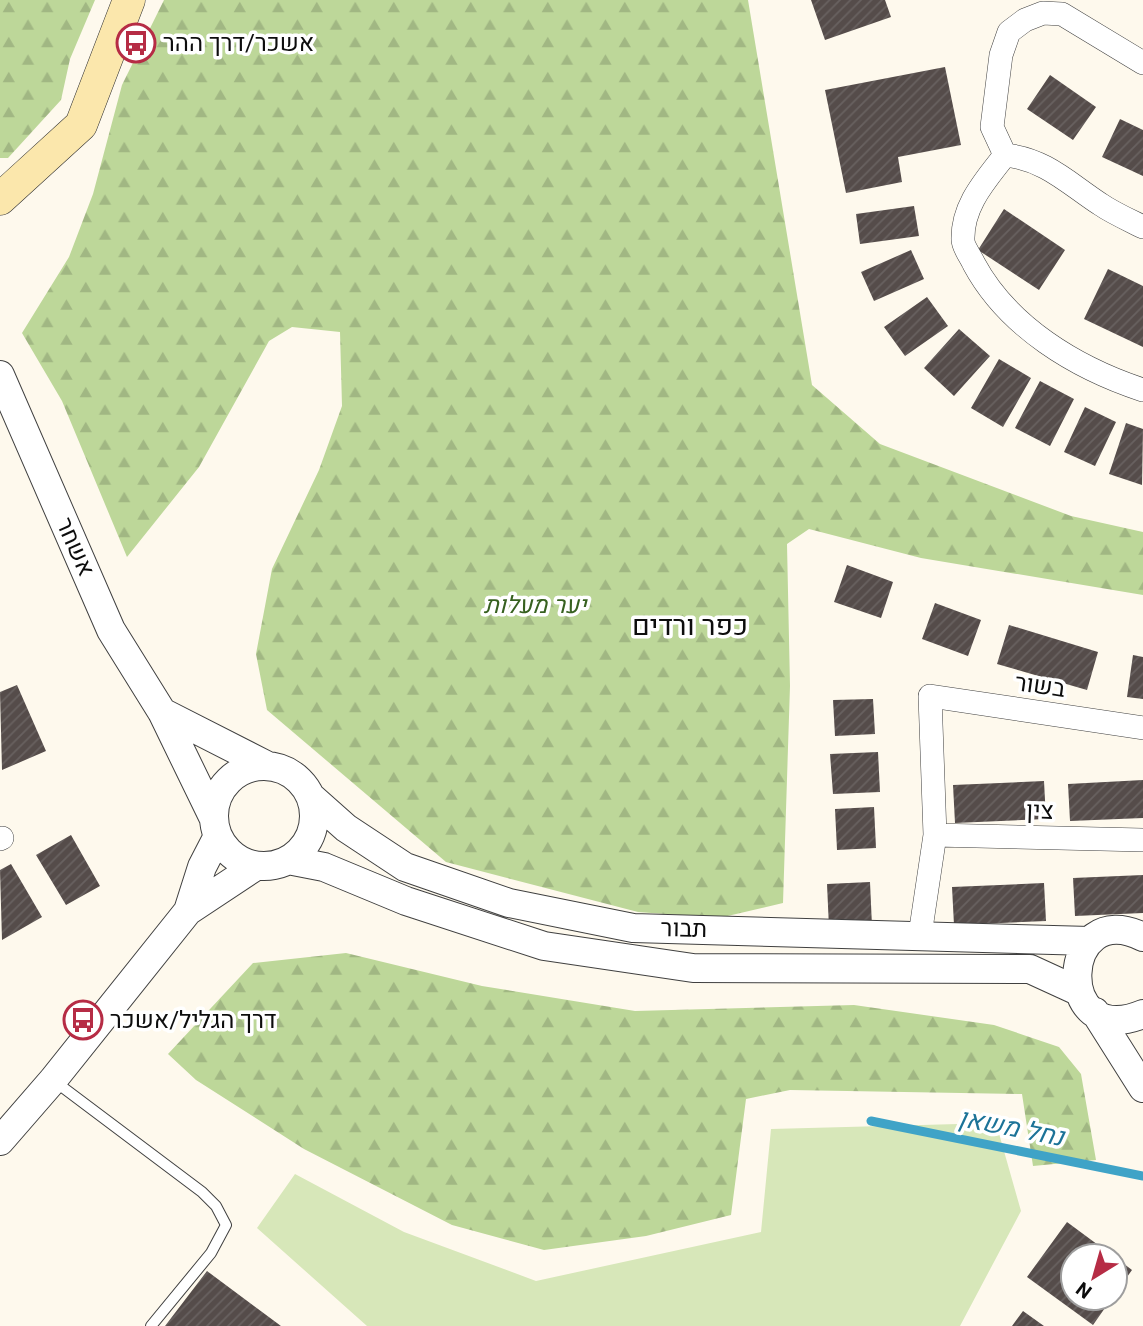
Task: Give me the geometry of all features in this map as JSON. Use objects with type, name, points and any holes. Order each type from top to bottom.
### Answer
[{"type":"main road","points":[[0,199],[81,125],[129,0]]},
{"type":"street","points":[[1005,155],[992,127],[1001,55],[1009,32],[1044,7],[1062,14],[1143,63]]},
{"type":"street","points":[[1005,155],[1026,157],[1058,172],[1101,205],[1143,228]]},
{"type":"street","points":[[1005,155],[971,201],[962,242],[989,291],[1037,336],[1101,376],[1143,390]]},
{"type":"street","name":"אשחר","points":[[0,375],[111,630],[162,712],[216,827]]},
{"type":"street","name":"בשור","points":[[935,835],[930,696],[1143,728]]},
{"type":"street","points":[[162,712],[268,766],[293,775],[310,796],[314,810],[309,839],[288,860],[273,866],[256,866],[241,860],[228,850],[216,827]]},
{"type":"street","points":[[188,911],[216,827],[215,802],[230,779],[254,766],[268,766]]},
{"type":"street","name":"תבור","points":[[310,796],[346,828],[405,867],[509,903],[633,928],[1090,942]]},
{"type":"street","points":[[920,935],[935,835]]},
{"type":"street","name":"צין","points":[[935,835],[1143,840]]},
{"type":"street","name":"תבור","points":[[288,860],[324,867],[406,901],[544,946],[693,968],[1030,969],[1119,1020],[1143,1014]]},
{"type":"street","points":[[0,1141],[53,1080],[188,911],[256,866]]},
{"type":"street","points":[[1143,937],[1118,930],[1090,942],[1076,964],[1086,1001],[1143,1088]]},
{"type":"lane","points":[[53,1080],[202,1192],[216,1206],[226,1225],[211,1253],[151,1326]]},
{"type":"green space","points":[[0,0],[95,0],[70,59],[61,100],[8,158],[0,158]]},
{"type":"green space","name":"יער מעלות","points":[[164,0],[748,0],[812,385],[880,444],[1071,516],[1143,532],[1143,595],[921,558],[809,529],[787,544],[790,686],[783,903],[719,918],[638,912],[446,862],[267,710],[256,654],[272,569],[319,470],[342,406],[340,332],[292,327],[269,341],[199,467],[127,557],[62,401],[22,333],[69,257],[93,194],[122,85]]},
{"type":"green space","points":[[346,953],[482,986],[635,1011],[854,1005],[994,1025],[1059,1047],[1081,1074],[1096,1160],[1033,1166],[1022,1094],[790,1090],[746,1099],[731,1215],[646,1236],[544,1250],[452,1225],[304,1149],[196,1080],[168,1054],[253,963]]},
{"type":"green space","points":[[996,1123],[1021,1211],[960,1326],[367,1326],[257,1228],[295,1174],[404,1232],[536,1281],[761,1232],[771,1129]]},
{"type":"building","points":[[811,0],[885,0],[891,17],[825,40]]},
{"type":"building","points":[[945,67],[961,145],[898,157],[902,182],[846,193],[825,90]]},
{"type":"building","points":[[1050,75],[1096,107],[1073,140],[1027,109]]},
{"type":"building","points":[[1120,119],[1143,130],[1143,176],[1102,157]]},
{"type":"building","points":[[914,206],[919,236],[860,244],[856,214]]},
{"type":"building","points":[[1004,209],[1065,250],[1039,290],[978,250]]},
{"type":"building","points":[[911,250],[924,279],[874,301],[861,272]]},
{"type":"building","points":[[1108,269],[1143,286],[1143,347],[1084,319]]},
{"type":"building","points":[[927,297],[948,326],[905,356],[884,327]]},
{"type":"building","points":[[959,329],[990,356],[954,396],[924,368]]},
{"type":"building","points":[[999,359],[1031,378],[1003,427],[971,408]]},
{"type":"building","points":[[1040,381],[1074,399],[1050,446],[1015,428]]},
{"type":"building","points":[[1085,407],[1116,422],[1095,466],[1064,452]]},
{"type":"building","points":[[1126,423],[1143,429],[1142,485],[1109,474]]},
{"type":"building","points":[[847,565],[893,582],[881,618],[834,602]]},
{"type":"building","points":[[935,603],[981,620],[968,656],[922,639]]},
{"type":"building","points":[[1009,625],[1098,652],[1087,690],[997,664]]},
{"type":"building","points":[[1133,655],[1143,657],[1143,699],[1127,697]]},
{"type":"building","points":[[17,685],[46,751],[2,770],[0,692]]},
{"type":"building","points":[[873,699],[875,734],[835,736],[833,700]]},
{"type":"building","points":[[878,752],[880,792],[833,794],[830,754]]},
{"type":"building","points":[[1143,780],[1143,818],[1070,821],[1068,784]]},
{"type":"building","points":[[1044,781],[1046,819],[955,823],[953,785]]},
{"type":"building","points":[[874,807],[876,848],[837,850],[835,809]]},
{"type":"building","points":[[71,835],[100,886],[66,905],[36,855]]},
{"type":"building","points":[[11,864],[42,917],[2,940],[0,870]]},
{"type":"building","points":[[1143,875],[1143,913],[1075,916],[1073,878]]},
{"type":"building","points":[[870,882],[872,926],[829,928],[827,884]]},
{"type":"building","points":[[1044,883],[1046,921],[954,925],[952,887]]},
{"type":"building","points":[[1067,1222],[1094,1242],[1059,1242],[1059,1300],[1027,1277]]},
{"type":"building","points":[[207,1271],[281,1326],[165,1326]]},
{"type":"building","points":[[1023,1311],[1044,1326],[1012,1326]]},
{"type":"building","points":[[1075,1312],[1102,1312],[1093,1325]]},
{"type":"waterway","name":"נחל משאן","points":[[871,1121],[1143,1176]]},
{"type":"place","name":"אשכר/דרך ההר","points":[[136,43]]},
{"type":"place","name":"דרך הגליל/אשכר","points":[[83,1020]]},
{"type":"district","name":"כפר ורדים","points":[[690,626]]}]
